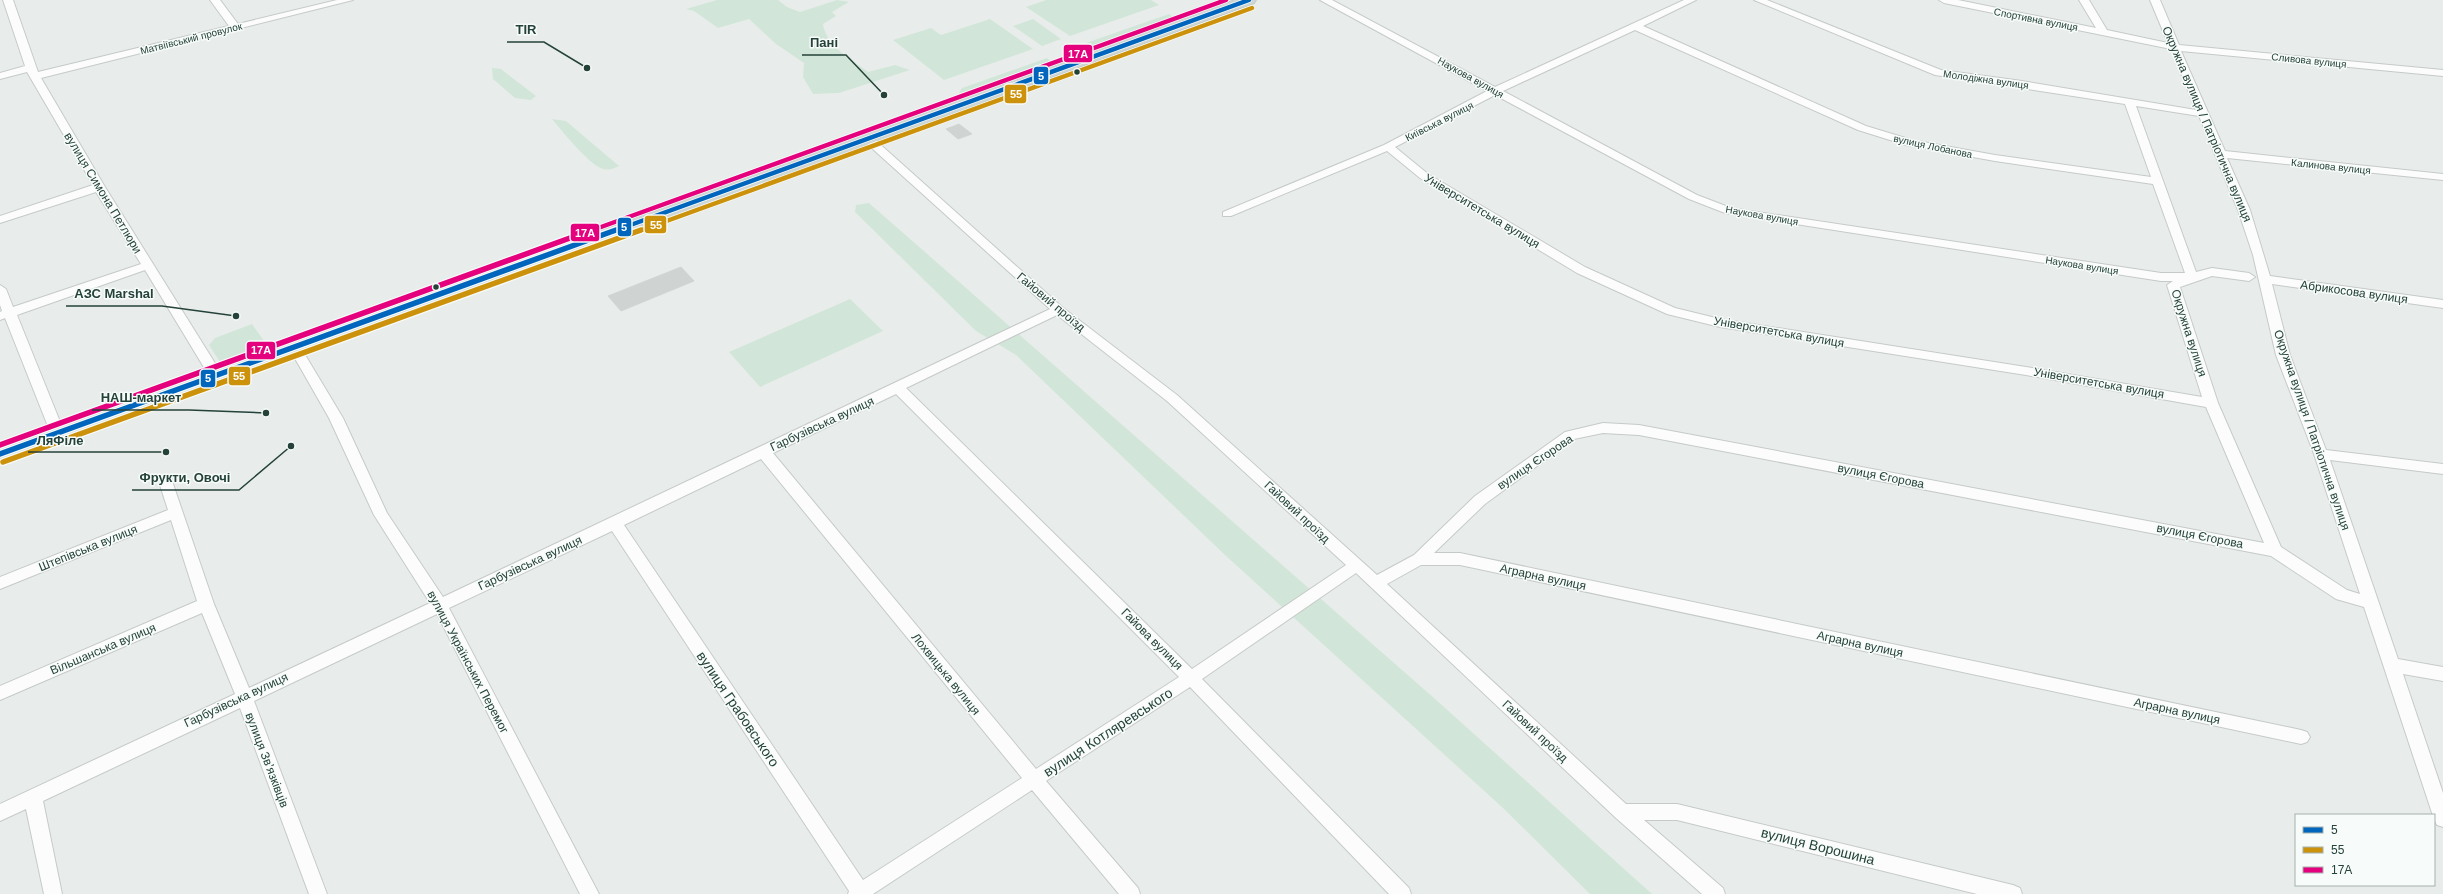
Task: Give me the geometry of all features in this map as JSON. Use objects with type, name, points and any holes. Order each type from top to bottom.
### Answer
[{"type":"main road","points":[[0,454],[869,140],[1249,0]]},
{"type":"street","name":"вулиця Симона Петлюри","points":[[8,0],[33,72],[146,266],[216,376]]},
{"type":"street","points":[[215,0],[235,27]]},
{"type":"street","name":"Матвіївський провулок","points":[[0,76],[33,72],[235,27],[337,1],[348,0]]},
{"type":"street","name":"Наукова вулиця","points":[[1325,0],[1352,12],[1687,194],[1729,211],[2161,277],[2192,277]]},
{"type":"street","name":"Київська вулиця","points":[[1227,214],[1388,147],[1495,91],[1691,0]]},
{"type":"street","name":"Молодіжна вулиця","points":[[1759,0],[1939,73],[2129,101],[2203,114]]},
{"type":"street","name":"Спортивна вулиця","points":[[1944,0],[2174,47]]},
{"type":"street","points":[[2084,0],[2104,33]]},
{"type":"street","name":"Окружна вулиця / Патріотична вулиця","points":[[2155,0],[2244,210],[2259,255],[2284,355],[2321,454],[2443,820]]},
{"type":"street","name":"вулиця Лобанова","points":[[1635,26],[1862,128],[1910,143],[1995,158],[2157,181]]},
{"type":"street","name":"Сливова вулиця","points":[[2174,47],[2443,73]]},
{"type":"street","name":"Окружна вулиця","points":[[2129,101],[2192,277],[2173,285],[2211,403],[2275,550]]},
{"type":"street","name":"Гайовий проїзд","points":[[869,140],[1058,310],[1172,398],[1376,583],[1622,812],[1716,894]]},
{"type":"street","name":"Університетська вулиця","points":[[1388,147],[1424,176],[1561,258],[1582,270],[1671,311],[1736,326],[2041,374],[2211,403]]},
{"type":"street","name":"Калинова вулиця","points":[[2219,154],[2443,177]]},
{"type":"street","points":[[0,220],[99,187]]},
{"type":"street","points":[[5,314],[146,266]]},
{"type":"street","points":[[2192,277],[2212,272],[2249,277]]},
{"type":"street","name":"Абрикосова вулиця","points":[[2265,279],[2443,304]]},
{"type":"street","points":[[0,289],[5,314],[58,434]]},
{"type":"street","name":"Гарбузівська вулиця","points":[[0,813],[244,696],[615,523],[1058,310]]},
{"type":"street","name":"вулиця Українських Перемог","points":[[295,348],[336,418],[381,515],[440,605],[590,894]]},
{"type":"street","name":"Гайова вулиця","points":[[898,388],[1191,678],[1402,894]]},
{"type":"street","name":"вулиця Єгорова","points":[[1376,583],[1419,558],[1480,500],[1570,435],[1603,428],[1639,430],[2275,550],[2342,595],[2371,603]]},
{"type":"street","name":"Лохвицька вулиця","points":[[764,452],[1034,780],[1131,894]]},
{"type":"street","points":[[2321,454],[2443,469]]},
{"type":"street","name":"вулиця Звʼязківців","points":[[166,482],[206,604],[244,696],[318,894]]},
{"type":"street","name":"Штепівська вулиця","points":[[0,583],[175,513]]},
{"type":"street","name":"вулиця Грабовського","points":[[615,523],[860,893]]},
{"type":"street","name":"Аграрна вулиця","points":[[1419,558],[1460,559],[2301,737]]},
{"type":"street","name":"вулиця Котляревського","points":[[860,893],[1191,678],[1356,566]]},
{"type":"street","name":"Вільшанська вулиця","points":[[0,693],[206,604]]},
{"type":"street","points":[[2392,665],[2443,674]]},
{"type":"street","points":[[33,798],[53,894]]},
{"type":"street","name":"вулиця Ворошина","points":[[1622,812],[1677,812],[2013,894]]},
{"type":"green space","points":[[717,0],[778,0],[787,7],[800,12],[837,0],[849,2],[832,12],[836,16],[823,24],[825,32],[834,45],[847,57],[868,72],[895,65],[910,70],[839,93],[813,94],[803,77],[804,63],[776,44],[749,19],[718,28],[694,11],[686,9]]},
{"type":"green space","points":[[1046,0],[1151,0],[1159,5],[1070,36],[1026,7]]},
{"type":"green space","points":[[1169,14],[1178,20],[1092,50],[1083,44]]},
{"type":"green space","points":[[990,19],[1033,49],[944,80],[893,40],[931,28],[941,35]]},
{"type":"green space","points":[[1033,19],[1061,39],[1042,46],[1013,26]]},
{"type":"green space","points":[[1047,58],[1055,65],[1022,77],[978,88],[966,96],[959,93],[962,88]]},
{"type":"green space","points":[[492,68],[501,69],[536,96],[531,100],[515,98],[493,79]]},
{"type":"green space","points":[[552,119],[566,121],[619,166],[613,169],[604,169],[596,165],[575,146]]},
{"type":"green space","points":[[869,203],[1434,698],[1652,894],[1590,894],[1503,808],[1225,555],[1016,355],[976,331],[855,212],[856,205]]},
{"type":"green space","points":[[850,299],[883,331],[760,387],[729,352]]},
{"type":"green space","points":[[252,324],[269,348],[222,365],[209,345],[215,338]]},
{"type":"building","points":[[959,124],[972,134],[958,139],[946,129]]},
{"type":"building","points":[[681,267],[694,281],[621,311],[608,296]]},
{"type":"transit line","name":"17А","points":[[0,445],[1226,0]]},
{"type":"transit line","name":"5","points":[[0,454],[1249,0]]},
{"type":"transit line","name":"55","points":[[3,462],[1252,8]]},
{"type":"place","name":"TIR","points":[[587,68]]},
{"type":"place","name":"Пані","points":[[884,95]]},
{"type":"place","name":"АЗС Marshal","points":[[236,316]]},
{"type":"place","name":"НАШ-маркет","points":[[266,413]]},
{"type":"place","name":"Фрукти, Овочі","points":[[291,446]]},
{"type":"place","name":"ЛяФіле","points":[[166,452]]}]
